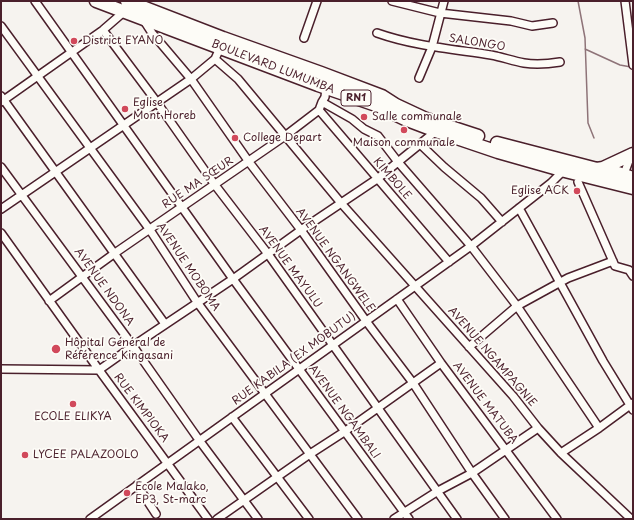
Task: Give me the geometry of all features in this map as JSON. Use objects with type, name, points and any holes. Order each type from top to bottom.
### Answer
[{"type":"highway","name":"BOULEVARD LUMUMBA","points":[[96,1],[128,4],[321,73],[382,96],[396,105],[426,119],[437,127],[498,152],[600,180],[625,179]]},
{"type":"highway","name":"BOULEVARD LUMUMBA","points":[[128,4],[142,18],[322,87],[376,105],[407,120],[597,169],[603,168],[625,179],[633,188]]},
{"type":"highway","points":[[321,73],[322,87]]},
{"type":"highway","points":[[600,180],[603,168],[632,153]]},
{"type":"street","name":"AVENUE NGAMBALI","points":[[35,1],[122,125],[300,369],[344,432],[409,519]]},
{"type":"street","points":[[304,38],[317,1]]},
{"type":"street","points":[[392,1],[440,13],[511,21],[532,26],[554,23]]},
{"type":"street","points":[[419,78],[432,47],[444,1]]},
{"type":"street","points":[[625,1],[633,65]]},
{"type":"street","points":[[128,4],[103,30],[38,76],[2,99],[165,324]]},
{"type":"street","name":"AVENUE NGANGWELE","points":[[142,18],[152,33],[191,78],[249,162],[301,230],[366,321],[413,383],[472,473],[505,519]]},
{"type":"street","name":"AVENUE MOBOMA","points":[[1,26],[150,230],[197,302],[358,519]]},
{"type":"street","name":"AVENUE MAYULU","points":[[103,30],[156,101],[215,185],[268,254],[457,519]]},
{"type":"street","name":"SALONGO","points":[[377,32],[391,38],[432,47],[492,56],[525,63],[543,64],[560,62]]},
{"type":"street","points":[[1,209],[191,78],[214,59],[220,48]]},
{"type":"street","name":"AVENUE NGAMPAGNIE","points":[[214,59],[238,79],[342,203],[513,396],[538,428],[561,453],[631,519]]},
{"type":"street","points":[[319,110],[325,97],[322,87]]},
{"type":"street","points":[[322,102],[352,119],[364,129],[378,136],[398,162],[472,246],[517,306],[599,428]]},
{"type":"street","name":"RUE MA SŒUR","points":[[49,301],[115,253],[286,136],[319,110]]},
{"type":"street","name":"KIMBOLE","points":[[319,110],[448,262]]},
{"type":"street","points":[[1,369],[99,370],[377,179],[420,144],[437,127]]},
{"type":"street","points":[[420,144],[481,198],[502,222]]},
{"type":"street","points":[[625,179],[632,153]]},
{"type":"street","name":"AVENUE NDONA","points":[[1,167],[258,519]]},
{"type":"street","name":"RUE KABILA (EX MOBUTU)","points":[[90,519],[472,246],[565,171]]},
{"type":"street","points":[[578,182],[615,265]]},
{"type":"street","points":[[519,208],[603,361],[632,406],[561,453]]},
{"type":"street","name":"RUE KIMPIOKA","points":[[1,233],[208,519]]},
{"type":"street","points":[[470,347],[517,306],[568,278],[615,265],[629,270],[633,276]]},
{"type":"street","name":"AVENUE MATUBA","points":[[397,299],[441,363],[557,519]]},
{"type":"street","points":[[217,519],[441,363]]},
{"type":"street","points":[[232,417],[309,519]]},
{"type":"street","points":[[394,519],[438,491],[472,473],[538,428]]},
{"type":"street","points":[[137,485],[156,514]]},
{"type":"waterway","points":[[578,1],[585,38],[588,123],[594,138]]},
{"type":"waterway","points":[[585,49],[620,65],[631,67],[633,70]]},
{"type":"place","name":"District EYANO","points":[[74,41]]},
{"type":"place","name":"Eglise Mont Horeb","points":[[125,109]]},
{"type":"place","name":"Salle communale","points":[[364,117]]},
{"type":"place","name":"Maison communale","points":[[404,130]]},
{"type":"place","name":"College Depart","points":[[235,138]]},
{"type":"place","name":"Eglise ACK","points":[[577,191]]},
{"type":"place","name":"Hôpital Général de Référence Kingasani","points":[[56,349]]},
{"type":"place","name":"ECOLE ELIKYA","points":[[73,404]]},
{"type":"place","name":"LYCEE PALAZOOLO","points":[[25,455]]},
{"type":"place","name":"Ecole Malako, EP3, St-marc","points":[[127,493]]}]
